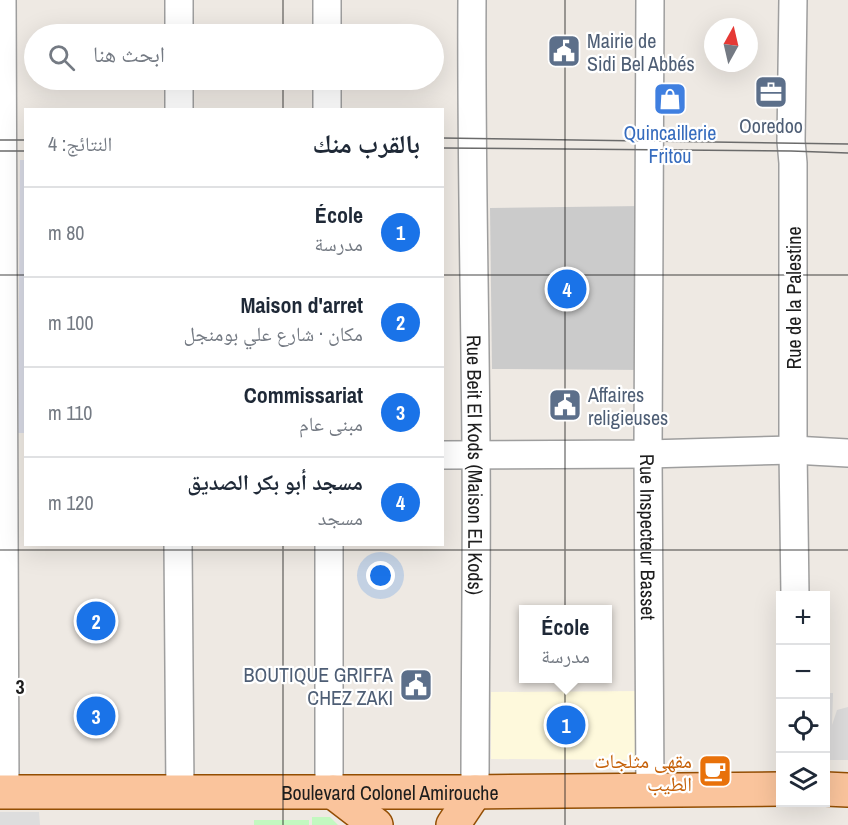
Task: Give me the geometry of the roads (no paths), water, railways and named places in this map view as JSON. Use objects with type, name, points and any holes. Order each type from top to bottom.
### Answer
[{"type":"main road","name":"Boulevard Colonel Amirouche","points":[[3,792],[475,792],[776,789]]},
{"type":"main road","points":[[830,789],[848,789]]},
{"type":"main road","points":[[331,792],[375,825]]},
{"type":"main road","points":[[453,825],[475,792]]},
{"type":"street","points":[[2,0],[2,140],[10,461],[3,792]]},
{"type":"street","points":[[179,0],[179,24]]},
{"type":"street","points":[[327,0],[327,24]]},
{"type":"street","name":"Rue Beit El Kods (Maison EL Kods)","points":[[472,0],[471,138],[475,248],[476,454],[475,792]]},
{"type":"street","name":"Rue Inspecteur Basset","points":[[650,0],[648,454],[650,790]]},
{"type":"street","name":"Rue de la Palestine","points":[[793,0],[791,141],[793,163],[795,591]]},
{"type":"street","points":[[179,90],[179,108]]},
{"type":"street","points":[[327,90],[327,108]]},
{"type":"street","points":[[444,454],[648,454],[793,450],[848,453]]},
{"type":"street","points":[[178,546],[180,792]]},
{"type":"street","points":[[329,546],[331,792]]},
{"type":"tram line","points":[[444,138],[848,144]]},
{"type":"tram line","points":[[0,140],[24,140]]},
{"type":"tram line","points":[[444,148],[848,153]]},
{"type":"tram line","points":[[0,151],[24,151]]},
{"type":"place","name":"Mairie de Sidi Bel Abbés","points":[[564,51]]},
{"type":"place","name":"Ooredoo","points":[[771,92]]},
{"type":"place","name":"Quincaillerie Fritou","points":[[670,99]]},
{"type":"place","name":"مسجد أبو بكر الصديق","points":[[567,289]]},
{"type":"place","name":"Affaires religieuses","points":[[565,405]]},
{"type":"place","name":"Maison d'arret","points":[[96,621]]},
{"type":"place","name":"BOUTIQUE GRIFFA CHEZ ZAKI","points":[[416,685]]},
{"type":"place","name":"Commissariat","points":[[96,716]]},
{"type":"place","name":"École","points":[[566,725]]},
{"type":"place","name":"مقهى مثلجات الطيب","points":[[715,771]]}]
